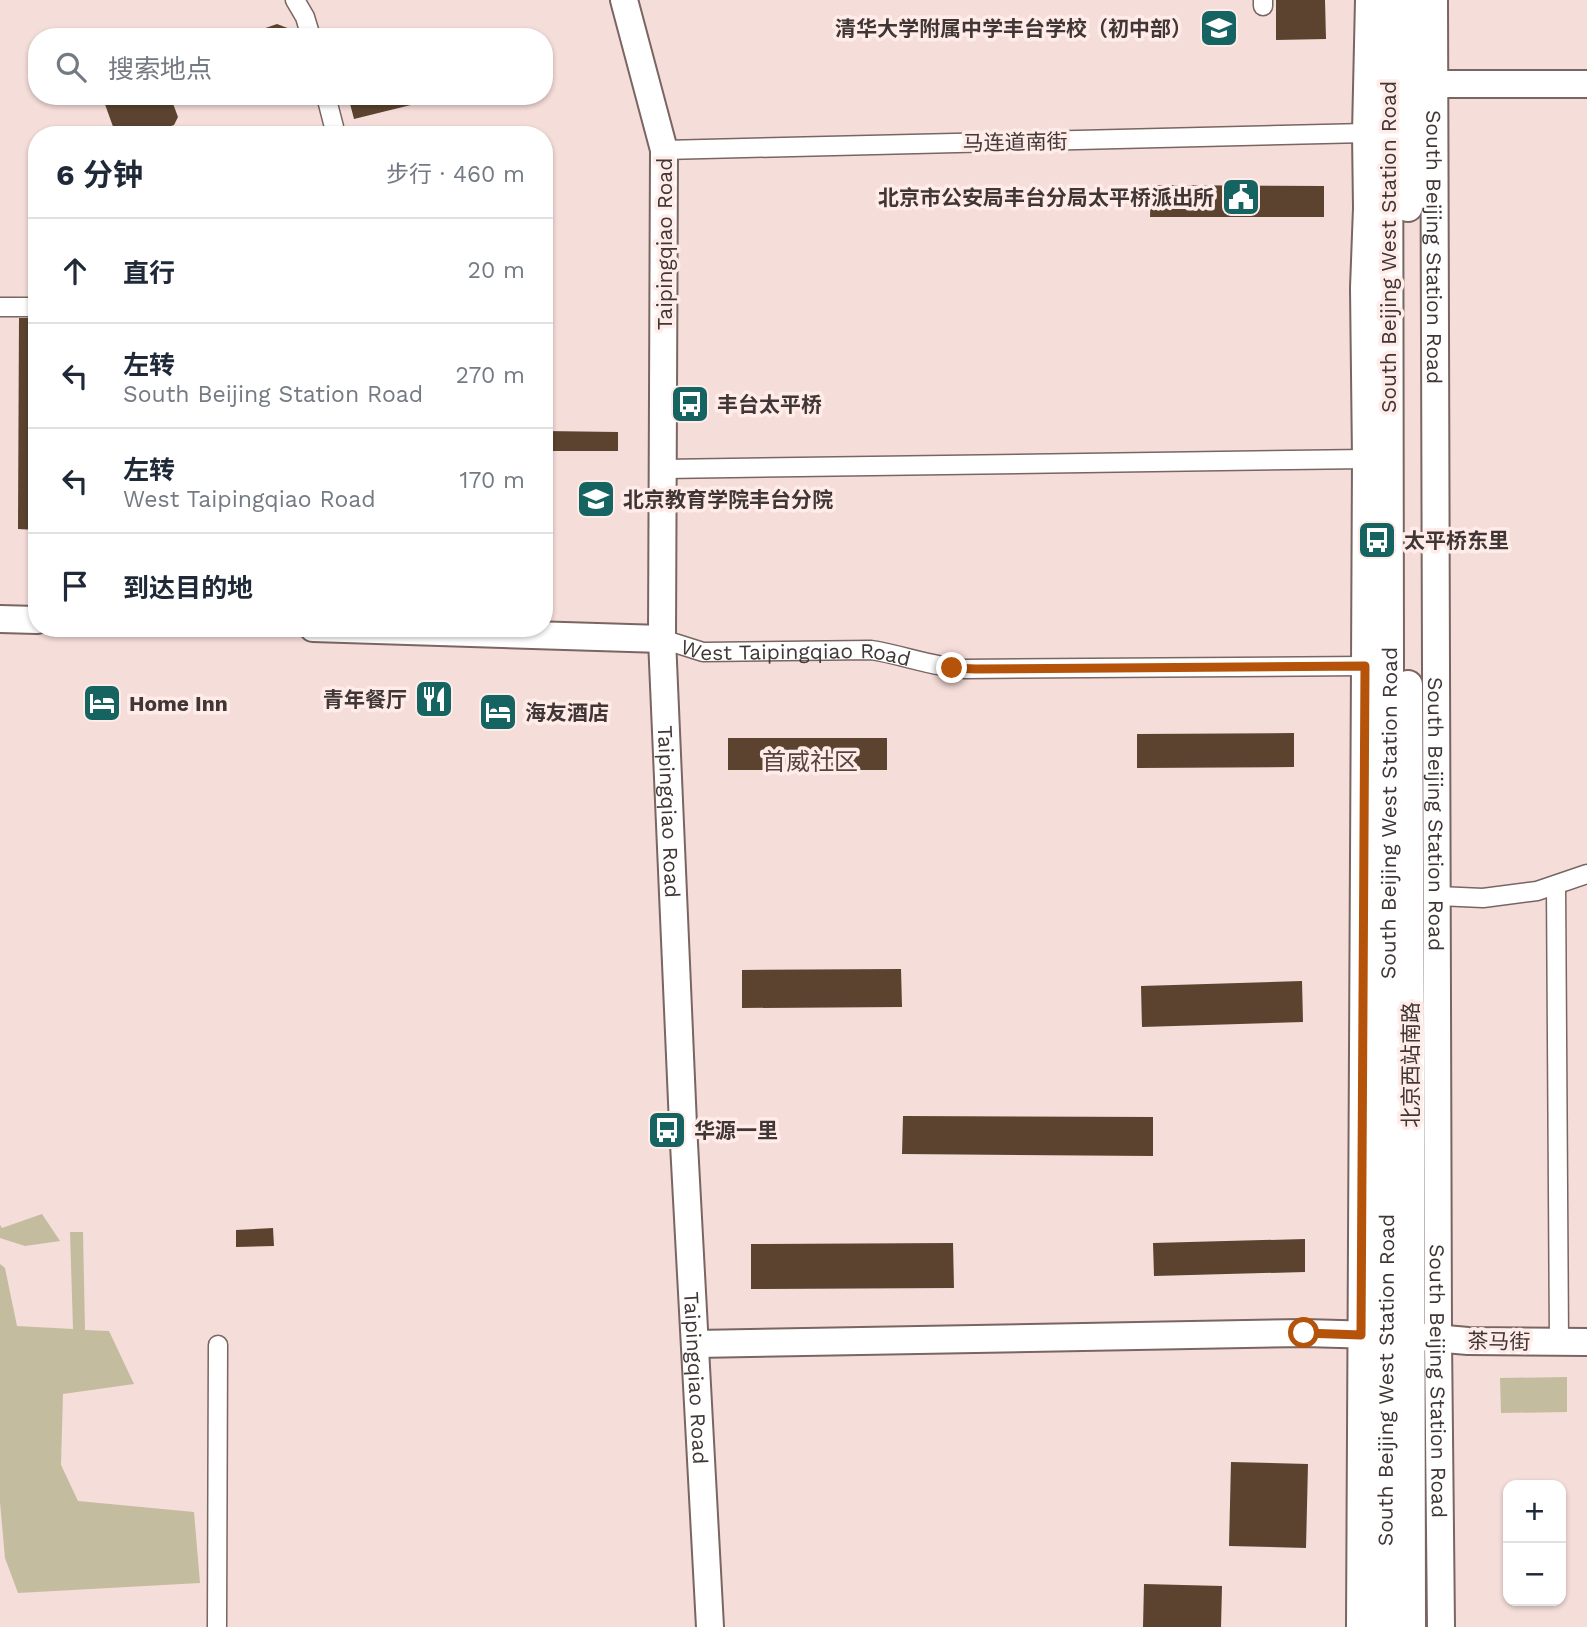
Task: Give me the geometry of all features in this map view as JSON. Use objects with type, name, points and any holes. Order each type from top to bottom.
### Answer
[{"type":"main road","name":"South Beijing West Station Road","points":[[1384,1627],[1398,1336],[1389,665],[1388,0]]},
{"type":"main road","name":"北京西站南路","points":[[1408,0],[1407,666],[1398,1336],[1411,1627]]},
{"type":"street","points":[[295,0],[308,28]]},
{"type":"street","name":"Taipingqiao Road","points":[[624,0],[664,150],[662,639],[683,1125],[710,1627]]},
{"type":"street","name":"South Beijing Station Road","points":[[1369,0],[1364,288],[1365,666],[1398,1336],[1441,1627]]},
{"type":"street","name":"South Beijing Station Road","points":[[1360,1627],[1398,1336],[1438,896],[1434,0]]},
{"type":"street","points":[[1434,83],[1587,84]]},
{"type":"street","points":[[328,105],[334,126]]},
{"type":"street","name":"马连道南街","points":[[664,150],[1366,133]]},
{"type":"street","points":[[0,307],[28,307]]},
{"type":"street","points":[[664,469],[1366,459]]},
{"type":"street","points":[[0,619],[28,620]]},
{"type":"street","name":"West Taipingqiao Road","points":[[553,636],[662,639],[703,652],[871,650],[965,669],[1365,666]]},
{"type":"street","points":[[1438,896],[1483,898],[1537,891],[1587,874]]},
{"type":"street","points":[[1556,886],[1559,1342]]},
{"type":"street","name":"茶马街","points":[[696,1344],[1304,1333],[1398,1336],[1468,1342],[1587,1342]]},
{"type":"street","points":[[217,1627],[218,1345]]},
{"type":"shaded area","points":[[42,1214],[60,1241],[25,1246],[0,1238],[0,1225],[2,1228]]},
{"type":"shaded area","points":[[70,1232],[83,1232],[85,1330],[109,1331],[134,1384],[63,1394],[61,1465],[78,1501],[194,1512],[200,1583],[18,1593],[5,1558],[0,1502],[0,1264],[5,1268],[17,1326],[73,1329]]},
{"type":"shaded area","points":[[1567,1377],[1567,1412],[1501,1413],[1500,1378]]},
{"type":"building","points":[[1276,0],[1325,0],[1326,39],[1276,40]]},
{"type":"building","points":[[277,24],[288,28],[265,28]]},
{"type":"building","points":[[105,105],[174,105],[178,117],[171,126],[113,126]]},
{"type":"building","points":[[350,105],[411,105],[354,119]]},
{"type":"building","points":[[1151,185],[1324,186],[1324,217],[1150,217]]},
{"type":"building","points":[[19,318],[28,318],[28,530],[18,529]]},
{"type":"building","points":[[553,431],[618,432],[618,451],[553,451]]},
{"type":"building","points":[[1294,733],[1294,767],[1137,768],[1137,734]]},
{"type":"building","points":[[728,738],[887,738],[887,770],[728,770]]},
{"type":"building","points":[[901,969],[902,1007],[742,1008],[742,970]]},
{"type":"building","points":[[1302,981],[1303,1022],[1142,1027],[1141,986]]},
{"type":"building","points":[[903,1116],[1153,1117],[1153,1156],[902,1154]]},
{"type":"building","points":[[273,1228],[274,1246],[236,1247],[236,1230]]},
{"type":"building","points":[[1305,1239],[1305,1272],[1154,1276],[1153,1243]]},
{"type":"building","points":[[953,1243],[954,1288],[751,1289],[751,1244]]},
{"type":"building","points":[[1231,1462],[1308,1464],[1306,1548],[1229,1546]]},
{"type":"building","points":[[1144,1584],[1222,1586],[1221,1627],[1143,1627]]},
{"type":"place","name":"清华大学附属中学丰台学校（初中部）","points":[[1219,28]]},
{"type":"place","name":"北京市公安局丰台分局太平桥派出所","points":[[1241,197]]},
{"type":"place","name":"丰台太平桥","points":[[690,404]]},
{"type":"place","name":"北京教育学院丰台分院","points":[[596,499]]},
{"type":"place","name":"太平桥东里","points":[[1377,540]]},
{"type":"place","name":"青年餐厅","points":[[434,699]]},
{"type":"place","name":"Home Inn","points":[[102,703]]},
{"type":"place","name":"海友酒店","points":[[498,712]]},
{"type":"place","name":"华源一里","points":[[667,1130]]},
{"type":"district","name":"首威社区","points":[[810,762]]},
{"type":"route","points":[[952,668],[1365,666],[1361,1335],[1304,1333]]}]
